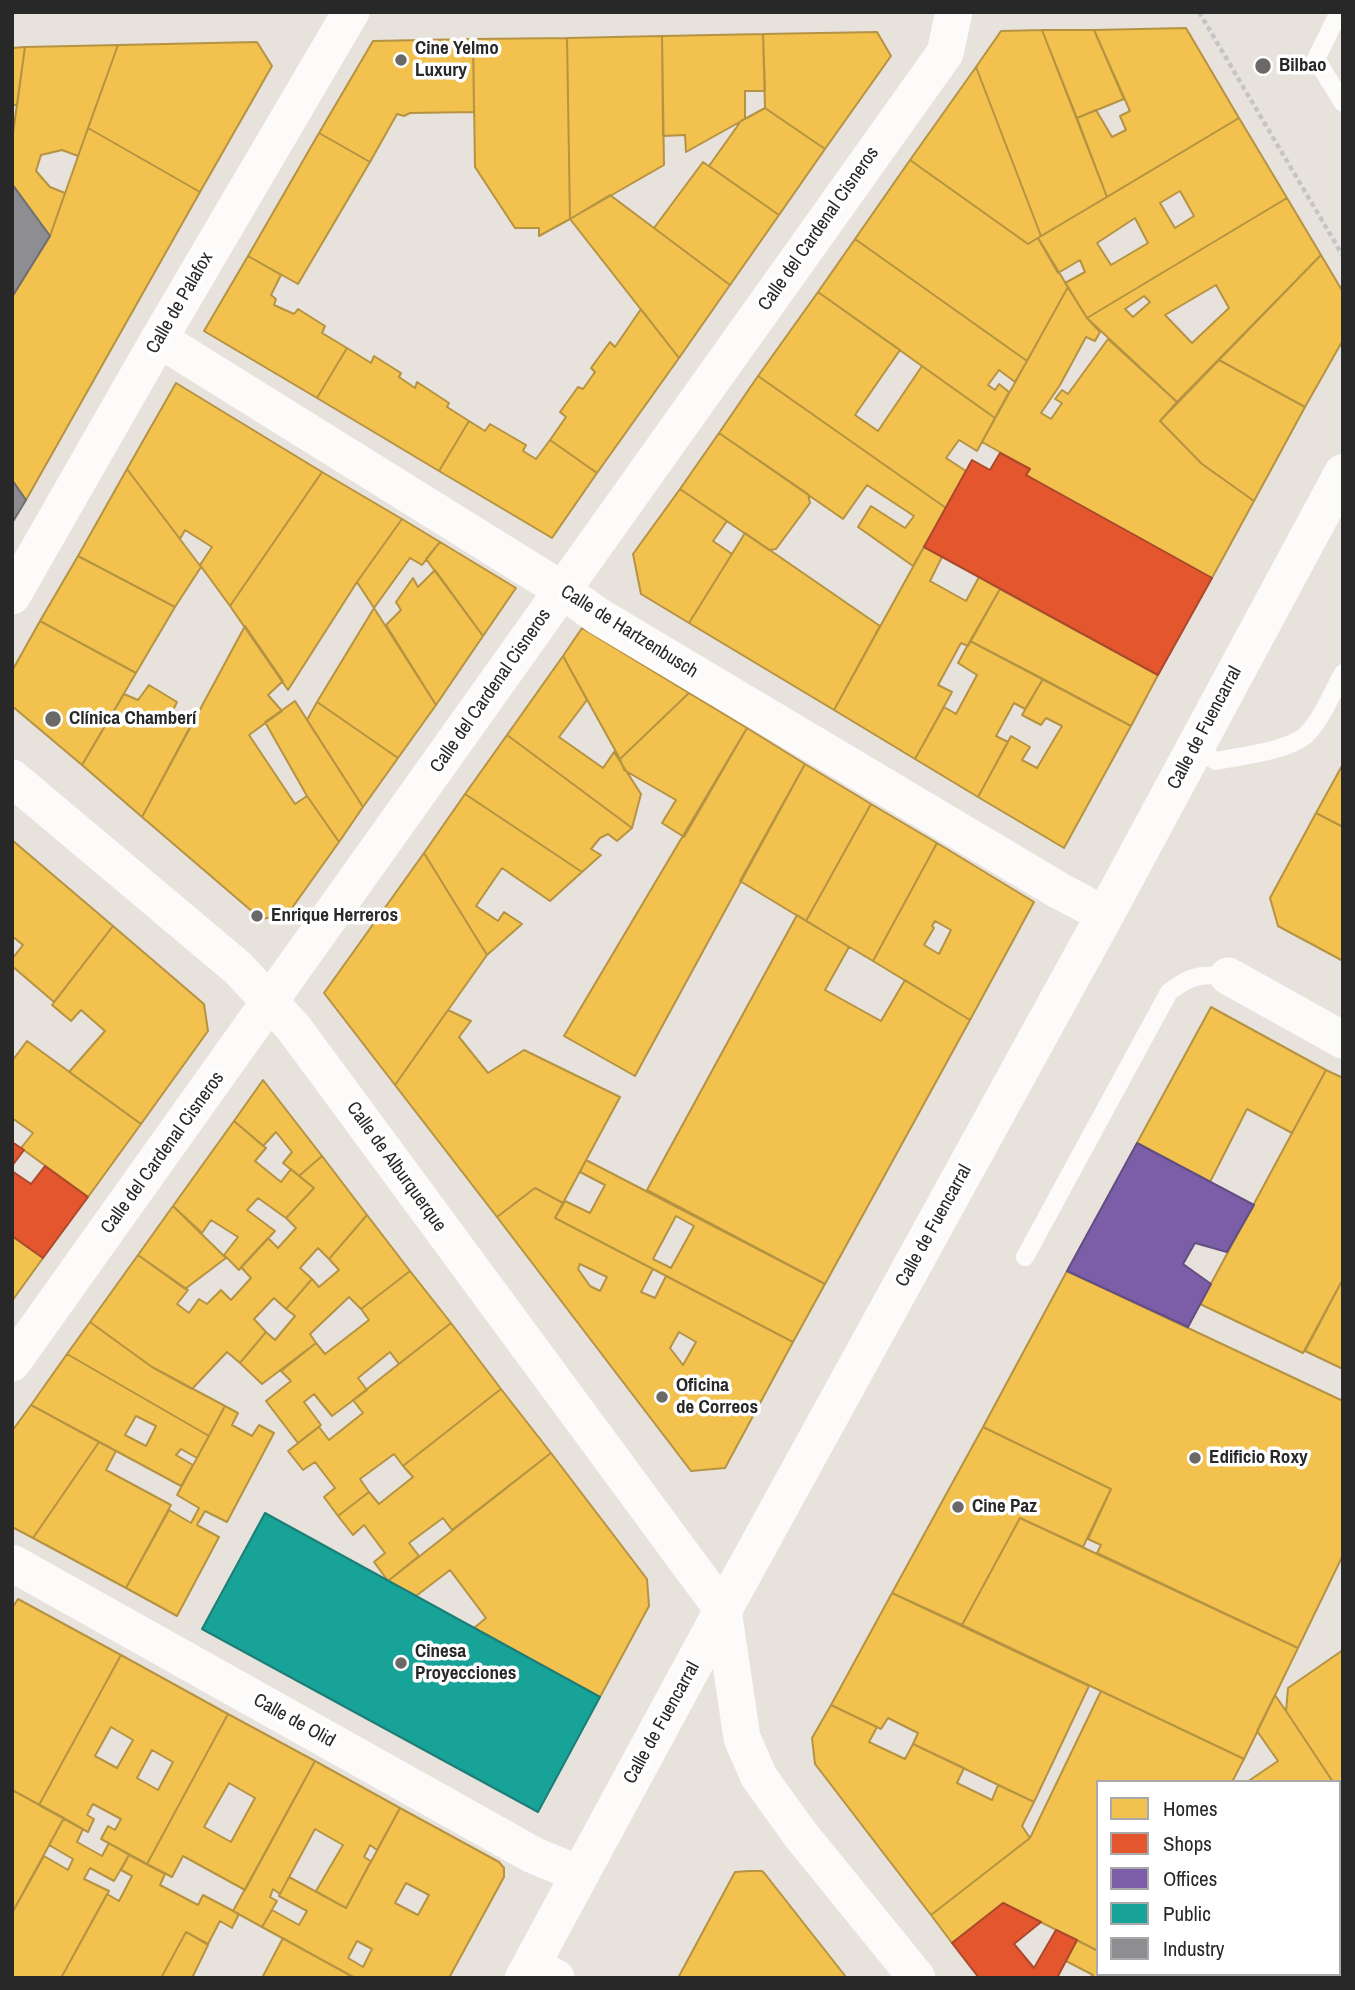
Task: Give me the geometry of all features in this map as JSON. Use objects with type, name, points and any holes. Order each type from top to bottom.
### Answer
[{"type":"street","name":"Calle de Palafox","points":[[12,596],[351,12]]},
{"type":"street","name":"Calle del Cardenal Cisneros","points":[[12,1363],[945,53],[954,12]]},
{"type":"street","name":"Calle de Hartzenbusch","points":[[159,339],[562,590],[598,616],[1058,890],[1105,915]]},
{"type":"street","name":"Calle de Fuencarral","points":[[537,1973],[579,1874],[1105,915],[1343,473]]},
{"type":"street","name":"Calle de Alburquerque","points":[[12,778],[238,968],[270,1000],[301,1038],[723,1610]]},
{"type":"street","points":[[1228,976],[1343,1040]]},
{"type":"street","name":"Calle de Olid","points":[[12,1563],[534,1855],[579,1874]]},
{"type":"street","points":[[723,1610],[742,1738],[759,1777],[800,1833],[917,1978]]},
{"type":"lane","points":[[1339,12],[1316,58],[1343,103]]},
{"type":"lane","points":[[1194,748],[1216,761],[1284,746],[1305,736],[1343,673]]},
{"type":"lane","points":[[1025,1257],[1169,992],[1184,981],[1201,974],[1228,976]]},
{"type":"path","points":[[1199,12],[1343,256]]},
{"type":"building: Homes","points":[[1186,28],[1239,118],[1107,197],[1077,118],[1096,110],[1112,137],[1126,130],[1120,116],[1130,111],[1094,30]]},
{"type":"building: Homes","points":[[1042,30],[1107,197],[1041,236],[976,67],[1001,31]]},
{"type":"building: Homes","points":[[1042,30],[1094,30],[1124,99],[1077,118]]},
{"type":"building: Homes","points":[[877,32],[891,56],[825,149],[765,108],[763,34]]},
{"type":"building: Homes","points":[[763,34],[765,91],[745,91],[745,119],[686,152],[685,135],[663,136],[662,36]]},
{"type":"building: Homes","points":[[662,36],[664,165],[570,219],[567,38]]},
{"type":"building: Homes","points":[[567,38],[570,219],[539,236],[539,228],[515,228],[475,167],[473,39]]},
{"type":"building: Homes","points":[[473,39],[474,112],[410,113],[404,116],[397,114],[370,162],[319,133],[373,41]]},
{"type":"building: Homes","points":[[257,42],[272,66],[200,192],[88,128],[118,45]]},
{"type":"building: Homes","points":[[118,45],[78,156],[62,150],[41,155],[36,171],[50,187],[65,193],[50,236],[12,184],[12,140],[25,47]]},
{"type":"building: Homes","points":[[25,47],[17,105],[12,105],[12,48]]},
{"type":"building: Homes","points":[[976,67],[1041,236],[1028,244],[910,160]]},
{"type":"building: Homes","points":[[765,108],[825,149],[779,215],[709,166],[741,121]]},
{"type":"building: Homes","points":[[1239,118],[1287,198],[1087,318],[1065,283],[1085,272],[1080,260],[1058,273],[1038,238]],"holes":[[[1180,191],[1194,216],[1175,228],[1160,203]],[[1135,218],[1148,243],[1111,265],[1097,243]]]},
{"type":"building: Homes","points":[[88,128],[200,192],[26,500],[12,480],[12,297],[50,236]]},
{"type":"building: Homes","points":[[319,133],[370,162],[298,284],[248,256]]},
{"type":"building: Homes","points":[[910,160],[1028,244],[1038,238],[1068,287],[1027,361],[855,239]]},
{"type":"building: Homes","points":[[703,162],[779,215],[730,285],[654,228]]},
{"type":"building: Homes","points":[[610,195],[730,285],[679,358],[570,219]]},
{"type":"building: Homes","points":[[1287,198],[1321,255],[1177,402],[1087,318]],"holes":[[[1216,285],[1229,308],[1192,343],[1165,315]],[[1144,296],[1150,302],[1133,317],[1125,309]]]},
{"type":"building: Homes","points":[[855,239],[1027,361],[1015,382],[999,370],[988,385],[995,390],[999,384],[1009,392],[995,418],[818,292]]},
{"type":"building: Homes","points":[[1321,255],[1343,292],[1343,340],[1305,407],[1219,360]]},
{"type":"building: Homes","points":[[248,256],[281,275],[271,295],[276,299],[274,305],[294,314],[298,309],[325,326],[322,333],[347,348],[317,398],[204,331]]},
{"type":"building: Homes","points":[[1068,287],[1087,318],[1100,332],[1095,341],[1086,337],[1041,413],[1051,419],[1062,403],[1055,399],[1062,390],[1068,394],[1108,339],[1177,402],[1160,421],[1202,464],[1254,501],[1212,578],[1026,475],[1030,469],[982,442]]},
{"type":"building: Homes","points":[[818,292],[900,350],[855,415],[878,431],[922,366],[995,418],[977,451],[959,440],[946,458],[966,471],[946,508],[758,376]]},
{"type":"building: Homes","points":[[641,309],[679,358],[597,473],[550,440],[566,417],[560,412],[578,387],[583,389],[595,372],[591,368],[610,342],[615,347]]},
{"type":"building: Homes","points":[[347,348],[371,363],[374,356],[401,373],[399,377],[415,388],[417,382],[449,403],[447,407],[469,421],[439,471],[317,398]]},
{"type":"building: Homes","points":[[1219,360],[1305,407],[1254,501],[1202,464],[1160,421]]},
{"type":"building: Homes","points":[[758,376],[946,508],[913,566],[858,527],[871,506],[905,528],[914,516],[867,485],[843,519],[719,433]]},
{"type":"building: Homes","points":[[176,383],[322,472],[230,606],[200,565],[212,547],[185,530],[180,539],[127,469]]},
{"type":"building: Homes","points":[[469,421],[485,431],[490,424],[526,445],[523,451],[536,459],[550,440],[597,473],[552,538],[439,471]]},
{"type":"building: Homes","points":[[719,433],[808,494],[810,503],[776,549],[769,550],[680,489]]},
{"type":"building: Homes","points":[[127,469],[201,567],[175,607],[78,556]]},
{"type":"building: Homes","points":[[322,472],[402,519],[357,582],[288,690],[230,606]]},
{"type":"building: Homes","points":[[680,489],[727,521],[713,541],[732,554],[689,623],[641,594],[633,554]]},
{"type":"building: Homes","points":[[402,519],[440,542],[422,565],[410,558],[374,608],[357,582]]},
{"type":"building: Homes","points":[[745,533],[880,626],[834,710],[689,623]]},
{"type":"building: Homes","points":[[440,542],[516,588],[483,636],[426,559]]},
{"type":"building: Homes","points":[[924,547],[942,557],[930,581],[966,601],[979,577],[1000,589],[968,646],[961,643],[938,685],[952,692],[915,759],[834,710]]},
{"type":"building: Homes","points":[[78,556],[175,607],[136,673],[40,621]]},
{"type":"building: Homes","points":[[435,570],[483,636],[436,705],[386,625],[401,610],[396,602],[413,578],[418,587]]},
{"type":"building: Homes","points":[[1000,589],[1158,675],[1131,726],[970,641]]},
{"type":"building: Homes","points":[[374,608],[436,705],[398,758],[317,702]]},
{"type":"building: Homes","points":[[40,621],[136,673],[82,765],[12,706],[12,671]]},
{"type":"building: Homes","points":[[245,626],[283,681],[268,695],[282,711],[249,735],[295,804],[307,796],[339,842],[287,915],[261,919],[142,817]]},
{"type":"building: Homes","points":[[582,628],[689,693],[620,759],[563,656]]},
{"type":"building: Homes","points":[[970,641],[1043,679],[1025,709],[1014,703],[996,736],[1008,742],[978,797],[915,759],[944,707],[956,714],[977,675],[958,663]]},
{"type":"building: Homes","points":[[563,656],[587,700],[559,737],[603,768],[614,752],[641,794],[632,828],[507,735]]},
{"type":"building: Homes","points":[[1043,679],[1131,726],[1064,848],[978,797],[1011,736],[1030,747],[1022,760],[1037,768],[1062,726],[1046,718],[1041,725],[1022,715]]},
{"type":"building: Homes","points":[[149,685],[177,702],[170,716],[190,727],[142,817],[82,765],[124,694],[138,700]]},
{"type":"building: Homes","points":[[689,693],[747,728],[684,837],[662,823],[676,800],[624,770],[620,759]]},
{"type":"building: Homes","points":[[295,701],[363,807],[339,842],[307,796],[265,722]]},
{"type":"building: Homes","points":[[317,702],[398,758],[363,807],[307,720]]},
{"type":"building: Homes","points":[[747,728],[805,764],[635,1076],[564,1036]]},
{"type":"building: Homes","points":[[507,735],[632,828],[617,841],[608,834],[600,838],[591,849],[601,855],[582,872],[465,794]]},
{"type":"building: Homes","points":[[805,764],[871,804],[806,921],[740,881]]},
{"type":"building: Homes","points":[[1343,764],[1343,827],[1316,813]]},
{"type":"building: Homes","points":[[465,794],[582,872],[550,901],[502,868],[476,906],[498,921],[504,912],[522,924],[487,955],[424,853]]},
{"type":"building: Homes","points":[[871,804],[937,843],[873,961],[806,921]]},
{"type":"building: Homes","points":[[1316,813],[1343,827],[1343,961],[1278,926],[1270,898]]},
{"type":"building: Homes","points":[[12,840],[113,926],[54,1002],[12,966],[12,959],[23,945],[12,936]]},
{"type":"building: Homes","points":[[937,843],[1034,902],[970,1020],[873,961]],"holes":[[[935,921],[951,930],[939,954],[924,945]]]},
{"type":"building: Homes","points":[[424,853],[487,955],[395,1085],[324,993]]},
{"type":"building: Homes","points":[[797,915],[849,947],[825,990],[881,1021],[905,980],[970,1020],[825,1284],[647,1190]]},
{"type":"building: Homes","points":[[113,926],[204,1004],[208,1031],[141,1124],[69,1072],[105,1031],[81,1010],[71,1021],[52,1005]]},
{"type":"building: Homes","points":[[1211,1007],[1326,1070],[1292,1133],[1247,1109],[1210,1182],[1137,1143]]},
{"type":"building: Homes","points":[[448,1010],[471,1021],[459,1037],[488,1073],[524,1050],[620,1097],[563,1203],[535,1188],[497,1217],[395,1085]]},
{"type":"building: Homes","points":[[27,1041],[141,1124],[88,1197],[21,1148],[33,1133],[12,1118],[12,1061]]},
{"type":"building: Homes","points":[[1326,1070],[1343,1078],[1343,1279],[1303,1353],[1200,1304]]},
{"type":"building: Homes","points":[[263,1080],[322,1156],[299,1176],[283,1163],[292,1152],[276,1132],[263,1146],[234,1121]]},
{"type":"building: Homes","points":[[234,1121],[266,1148],[255,1161],[281,1182],[291,1169],[314,1188],[286,1218],[258,1198],[247,1210],[275,1231],[239,1270],[224,1255],[238,1237],[211,1220],[202,1233],[173,1206]]},
{"type":"building: Homes","points":[[322,1156],[367,1215],[329,1259],[318,1248],[300,1268],[312,1279],[286,1309],[274,1298],[254,1319],[266,1332],[240,1363],[227,1352],[192,1389],[152,1367],[90,1322],[138,1255],[188,1290],[177,1304],[189,1313],[199,1299],[207,1304],[221,1290],[231,1300],[251,1278],[241,1267],[268,1238],[278,1248],[296,1228],[286,1218],[314,1188],[299,1176]]},
{"type":"building: Homes","points":[[586,1160],[825,1284],[793,1342],[555,1218],[565,1201],[590,1213],[605,1185],[580,1172]],"holes":[[[676,1216],[694,1226],[671,1268],[653,1259]]]},
{"type":"building: Homes","points":[[535,1188],[563,1203],[555,1218],[653,1269],[641,1292],[655,1298],[666,1276],[793,1342],[725,1468],[691,1471],[497,1217]],"holes":[[[580,1264],[607,1277],[600,1291],[590,1286],[578,1269]],[[679,1332],[696,1342],[683,1365],[670,1348]]]},
{"type":"building: Homes","points":[[173,1206],[226,1258],[185,1289],[138,1255]]},
{"type":"building: Homes","points":[[367,1215],[410,1271],[361,1309],[349,1297],[310,1334],[316,1343],[262,1384],[240,1363],[266,1332],[275,1340],[295,1316],[286,1309],[312,1279],[319,1287],[339,1270],[329,1259]]},
{"type":"building: Homes","points":[[12,1236],[43,1258],[12,1301]]},
{"type":"building: Homes","points":[[410,1271],[451,1323],[399,1364],[390,1352],[358,1378],[367,1390],[332,1416],[314,1394],[304,1402],[321,1425],[298,1443],[266,1401],[291,1381],[281,1371],[316,1343],[325,1354],[369,1320],[361,1309]]},
{"type":"building: Homes","name":"Edificio Roxy","points":[[1067,1271],[1343,1401],[1343,1555],[1298,1648],[1097,1553],[1101,1545],[1088,1539],[1111,1489],[983,1427]]},
{"type":"building: Homes","points":[[1343,1279],[1343,1369],[1305,1351]]},
{"type":"building: Homes","points":[[90,1322],[152,1367],[225,1406],[209,1436],[67,1354]]},
{"type":"building: Homes","points":[[451,1323],[501,1389],[403,1466],[394,1454],[360,1479],[369,1492],[338,1516],[324,1497],[335,1488],[315,1462],[303,1470],[288,1451],[319,1427],[329,1440],[363,1413],[353,1400]]},
{"type":"building: Homes","points":[[67,1354],[209,1436],[197,1458],[181,1449],[176,1455],[193,1465],[181,1486],[31,1405]],"holes":[[[136,1416],[156,1426],[146,1446],[125,1435]]]},
{"type":"building: Homes","points":[[501,1389],[551,1453],[452,1530],[443,1518],[409,1543],[419,1556],[388,1581],[374,1562],[385,1553],[364,1525],[353,1535],[338,1516],[369,1492],[379,1504],[413,1477],[403,1466]]},
{"type":"building: Homes","points":[[31,1405],[99,1442],[33,1538],[12,1527],[12,1431]]},
{"type":"building: Homes","points":[[225,1406],[238,1413],[232,1425],[252,1436],[259,1425],[274,1433],[227,1522],[205,1511],[197,1525],[219,1537],[177,1616],[126,1588],[169,1510],[191,1523],[199,1508],[177,1495]]},
{"type":"building: Homes","points":[[983,1427],[1111,1489],[1083,1547],[1020,1518],[962,1625],[892,1593]]},
{"type":"building: Homes","points":[[99,1442],[116,1451],[106,1470],[171,1505],[126,1588],[33,1538]]},
{"type":"building: Homes","points":[[551,1453],[647,1579],[649,1606],[600,1697],[474,1628],[486,1618],[450,1570],[416,1596],[388,1581]]},
{"type":"building: Homes","points":[[1020,1518],[1298,1648],[1244,1759],[962,1625]]},
{"type":"building: Homes","points":[[892,1593],[1089,1686],[1034,1802],[913,1744],[918,1733],[888,1718],[881,1729],[831,1705]]},
{"type":"building: Homes","points":[[18,1599],[121,1655],[39,1805],[12,1790],[12,1608]]},
{"type":"building: Homes","points":[[1343,1650],[1343,1796],[1341,1780],[1332,1780],[1286,1711],[1288,1688]]},
{"type":"building: Homes","points":[[121,1655],[228,1714],[147,1864],[101,1839],[108,1826],[115,1830],[121,1819],[93,1804],[87,1815],[94,1819],[88,1832],[39,1805]],"holes":[[[111,1727],[133,1740],[117,1768],[95,1756]],[[152,1750],[173,1762],[158,1790],[137,1778]]]},
{"type":"building: Homes","points":[[1101,1691],[1244,1759],[1233,1780],[1096,1780],[1096,1950],[1003,1903],[952,1943],[931,1915],[1030,1838]]},
{"type":"building: Homes","points":[[1275,1695],[1332,1780],[1250,1780],[1278,1761],[1257,1731]]},
{"type":"building: Homes","points":[[831,1705],[877,1727],[869,1742],[905,1759],[913,1744],[964,1768],[957,1783],[992,1800],[998,1785],[1034,1802],[1022,1826],[1030,1838],[931,1915],[815,1764],[812,1738]]},
{"type":"building: Homes","points":[[228,1714],[315,1761],[245,1890],[183,1856],[172,1877],[147,1864]],"holes":[[[229,1783],[255,1798],[231,1842],[204,1827]]]},
{"type":"building: Homes","points":[[315,1761],[400,1808],[377,1850],[370,1845],[364,1857],[371,1861],[346,1908],[316,1891],[343,1845],[315,1829],[280,1894],[273,1889],[270,1897],[277,1901],[262,1927],[233,1911]]},
{"type":"building: Homes","points":[[12,1790],[64,1818],[12,1913]]},
{"type":"building: Homes","points":[[1341,1794],[1343,1796],[1341,1910]]},
{"type":"building: Homes","points":[[400,1808],[499,1862],[504,1868],[504,1877],[449,1978],[355,1978],[262,1927],[272,1910],[299,1925],[307,1911],[279,1896],[289,1877],[346,1908]],"holes":[[[406,1883],[429,1895],[418,1915],[395,1903]],[[357,1941],[372,1949],[363,1967],[348,1958]]]},
{"type":"building: Homes","points":[[64,1818],[83,1829],[77,1842],[102,1856],[109,1843],[129,1855],[114,1881],[90,1868],[84,1879],[109,1891],[61,1978],[12,1978],[12,1913],[44,1856],[68,1870],[73,1859],[49,1845]]},
{"type":"building: Homes","points":[[129,1855],[165,1874],[160,1885],[198,1905],[203,1895],[239,1914],[232,1928],[220,1921],[208,1944],[186,1932],[161,1978],[61,1978],[107,1894],[119,1901],[132,1876],[121,1870]]},
{"type":"building: Homes","points":[[762,1871],[846,1977],[678,1978],[735,1872]]},
{"type":"building: Homes","points":[[186,1932],[208,1945],[192,1978],[161,1978]]},
{"type":"building: Homes","points":[[283,1938],[355,1978],[262,1978]]},
{"type":"building: Homes","points":[[1077,1940],[1096,1950],[1096,1976],[1110,1976],[1089,1978],[1093,1975],[1066,1961]]},
{"type":"building: Homes","points":[[1156,1976],[1244,1976],[1242,1978]]},
{"type":"building: Shops","points":[[1000,453],[1030,469],[1026,475],[1212,578],[1158,675],[924,547],[972,460],[990,470]]},
{"type":"building: Shops","points":[[12,1142],[24,1150],[12,1166]]},
{"type":"building: Shops","points":[[45,1166],[88,1197],[43,1258],[12,1236],[12,1171],[31,1184]]},
{"type":"building: Shops","points":[[1003,1903],[1041,1922],[1014,1944],[1034,1968],[1056,1930],[1077,1940],[1057,1978],[979,1978],[952,1943]]},
{"type":"building: Offices","points":[[1137,1143],[1254,1205],[1227,1252],[1195,1243],[1183,1264],[1211,1284],[1188,1327],[1067,1271]]},
{"type":"building: Public","name":"Cinesa Proyecciones","points":[[265,1513],[600,1697],[538,1812],[202,1629]]},
{"type":"building: Industry","points":[[12,184],[50,236],[12,297]]},
{"type":"building: Industry","points":[[12,480],[26,500],[12,523]]},
{"type":"place","name":"Cine Yelmo Luxury","points":[[401,60]]},
{"type":"place","name":"Bilbao","points":[[1263,66]]},
{"type":"place","name":"Clínica Chamberí","points":[[53,719]]},
{"type":"place","name":"Enrique Herreros","points":[[257,916]]},
{"type":"place","name":"Oficina de Correos","points":[[662,1397]]},
{"type":"place","name":"Edificio Roxy","points":[[1195,1458]]},
{"type":"place","name":"Cine Paz","points":[[958,1507]]},
{"type":"place","name":"Cinesa Proyecciones","points":[[401,1663]]}]
